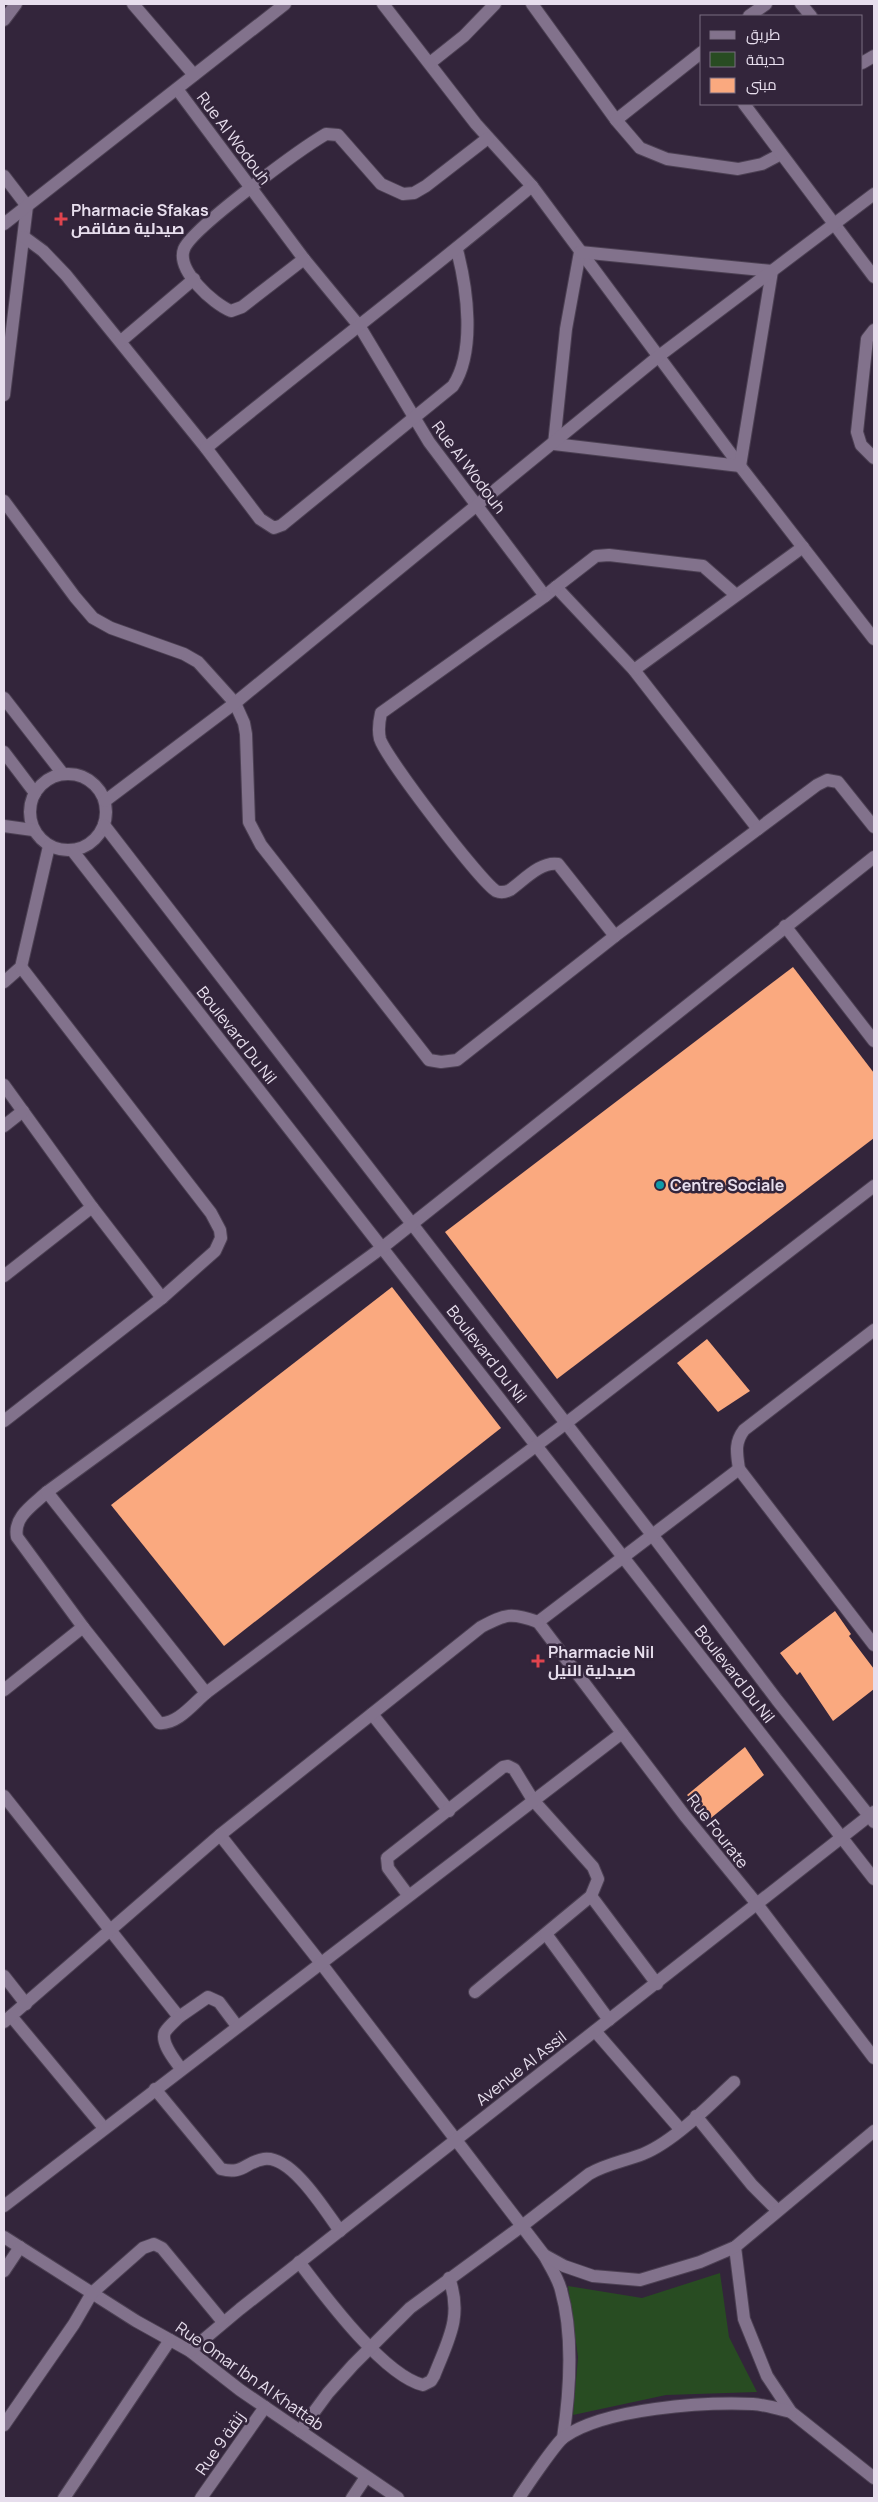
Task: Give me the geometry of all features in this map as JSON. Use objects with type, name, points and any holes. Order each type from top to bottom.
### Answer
[{"type":"street","points":[[4,20],[16,4]]},
{"type":"street","points":[[133,4],[194,75]]},
{"type":"street","points":[[4,224],[285,4]]},
{"type":"street","points":[[383,4],[488,138],[532,186],[740,466],[874,639]]},
{"type":"street","points":[[430,63],[464,36],[495,4]]},
{"type":"street","points":[[532,4],[616,120],[640,148],[667,159],[738,169],[762,164],[781,154]]},
{"type":"street","points":[[750,15],[766,4]]},
{"type":"street","points":[[802,4],[810,15]]},
{"type":"street","points":[[616,120],[700,54]]},
{"type":"street","points":[[863,62],[874,56]]},
{"type":"street","name":"Rue Al Wodouh","points":[[176,89],[304,258],[360,327],[414,419],[545,596]]},
{"type":"street","points":[[745,105],[874,277]]},
{"type":"street","points":[[304,258],[242,307],[231,311],[214,303],[184,268],[183,250],[212,218],[316,140],[331,133],[338,135],[346,142],[381,184],[403,194],[414,193],[432,182],[488,138]]},
{"type":"street","points":[[4,176],[27,206],[4,395]]},
{"type":"street","points":[[206,448],[312,360],[360,327],[457,250],[532,186]]},
{"type":"street","points":[[105,801],[235,703],[554,444],[659,356],[874,194]]},
{"type":"street","points":[[24,237],[53,262],[121,341],[260,519],[274,528],[282,525],[453,386],[462,367],[468,314],[464,277],[457,250]]},
{"type":"street","points":[[580,252],[772,271]]},
{"type":"street","points":[[554,444],[566,330],[580,252]]},
{"type":"street","points":[[740,466],[772,271]]},
{"type":"street","points":[[121,341],[194,279]]},
{"type":"street","points":[[874,330],[867,338],[857,432],[860,445],[874,458]]},
{"type":"street","points":[[554,444],[740,466]]},
{"type":"street","points":[[4,502],[93,618],[111,628],[184,654],[198,662],[235,703],[244,723],[246,734],[248,822],[261,845],[429,1060],[442,1062],[457,1060],[615,936],[827,780],[838,782],[874,826]]},
{"type":"street","points":[[634,670],[803,547]]},
{"type":"street","points":[[615,936],[558,864],[544,865],[505,892],[497,891],[479,874],[392,761],[380,739],[378,725],[381,713],[545,596],[596,556],[609,555],[704,566],[736,595]]},
{"type":"street","points":[[556,587],[634,670],[758,829]]},
{"type":"street","points":[[4,698],[63,774]]},
{"type":"street","points":[[4,752],[35,792]]},
{"type":"street","points":[[63,774],[75,774],[86,778],[96,786],[105,801],[106,814],[104,825],[91,842],[72,850],[60,850],[49,846],[34,830],[29,814],[35,792],[44,782],[63,774]]},
{"type":"street","name":"Boulevard Du Nil","points":[[104,825],[653,1536],[765,1685],[873,1817]]},
{"type":"street","points":[[4,826],[34,830]]},
{"type":"street","points":[[4,982],[21,968],[49,846]]},
{"type":"street","name":"Boulevard Du Nil","points":[[72,850],[874,1879]]},
{"type":"street","points":[[874,857],[383,1247],[47,1492],[10,1529],[83,1627],[159,1723],[166,1724],[176,1719],[206,1693],[565,1424],[874,1186]]},
{"type":"street","points":[[785,926],[874,1041]]},
{"type":"street","points":[[4,1421],[162,1298],[215,1250],[221,1238],[220,1230],[211,1213],[21,968]]},
{"type":"street","points":[[4,1085],[92,1207],[162,1298]]},
{"type":"street","points":[[4,1126],[23,1111]]},
{"type":"street","points":[[4,1276],[92,1207]]},
{"type":"street","points":[[874,1330],[744,1430],[738,1438],[739,1469],[874,1645]]},
{"type":"street","points":[[104,2128],[8,2019],[220,1835],[481,1627],[505,1615],[519,1615],[538,1622],[739,1469]]},
{"type":"street","points":[[47,1492],[206,1693]]},
{"type":"street","name":"Rue Fourate","points":[[538,1622],[874,2058]]},
{"type":"street","points":[[4,1690],[83,1627]]},
{"type":"street","points":[[372,1714],[449,1811]]},
{"type":"street","points":[[4,2206],[622,1732]]},
{"type":"street","points":[[408,1895],[388,1868],[387,1858],[508,1766],[514,1769],[533,1800],[596,1873],[597,1886],[591,1896],[475,1992]]},
{"type":"street","points":[[4,1796],[179,2017]]},
{"type":"street","name":"Avenue Al Assil","points":[[190,2351],[223,2322],[757,1904],[842,1838],[873,1817]]},
{"type":"street","points":[[220,1835],[320,1962],[544,2255],[561,2287],[566,2315],[569,2379],[563,2438]]},
{"type":"street","points":[[591,1896],[657,1984]]},
{"type":"street","points":[[546,1934],[609,2020]]},
{"type":"street","points":[[4,1976],[26,2004]]},
{"type":"street","points":[[181,2069],[168,2050],[164,2037],[165,2032],[179,2017],[208,1997],[219,2002],[237,2026]]},
{"type":"street","points":[[595,2031],[680,2129]]},
{"type":"street","points":[[300,2431],[328,2393],[370,2347],[410,2308],[589,2174],[602,2167],[644,2154],[659,2146],[734,2082]]},
{"type":"street","points":[[155,2089],[221,2169],[234,2172],[264,2159],[279,2163],[300,2177],[340,2231]]},
{"type":"street","points":[[696,2116],[752,2186],[777,2210]]},
{"type":"street","points":[[544,2255],[564,2266],[593,2276],[640,2280],[700,2262],[735,2247],[874,2131]]},
{"type":"street","name":"Rue Omar Ibn Al Khattab","points":[[4,2237],[92,2293],[190,2351],[265,2407],[398,2498]]},
{"type":"street","points":[[4,2425],[74,2324],[92,2293],[142,2248],[154,2244],[162,2248],[176,2262],[223,2322]]},
{"type":"street","points":[[735,2247],[742,2310],[747,2330],[767,2376],[791,2412],[874,2478]]},
{"type":"street","points":[[4,2271],[20,2248]]},
{"type":"street","points":[[300,2262],[328,2300],[370,2347],[416,2382],[423,2385],[431,2381],[453,2324],[455,2296],[449,2278]]},
{"type":"street","points":[[64,2498],[170,2340]]},
{"type":"street","points":[[519,2498],[563,2438],[590,2425],[625,2415],[674,2406],[755,2404],[791,2412]]},
{"type":"street","name":"Rue 9 زنقة","points":[[201,2498],[265,2407]]},
{"type":"street","points":[[352,2498],[366,2477]]},
{"type":"green space","points":[[720,2273],[729,2337],[757,2392],[666,2395],[573,2415],[578,2357],[568,2286],[642,2298]]},
{"type":"building","name":"Centre Sociale","points":[[793,967],[874,1073],[874,1138],[557,1379],[445,1232]]},
{"type":"building","points":[[392,1287],[501,1428],[224,1646],[111,1505]]},
{"type":"building","points":[[707,1339],[750,1391],[718,1412],[677,1363]]},
{"type":"building","points":[[835,1611],[851,1634],[849,1636],[874,1669],[874,1689],[833,1721],[800,1672],[797,1675],[780,1653]]},
{"type":"building","points":[[745,1747],[764,1775],[711,1818],[687,1795]]},
{"type":"place","name":"Pharmacie Sfakas صيدلية صفاقص","points":[[61,219]]},
{"type":"place","name":"Centre Sociale","points":[[660,1185]]},
{"type":"place","name":"Pharmacie Nil صيدلية النيل","points":[[538,1661]]}]
